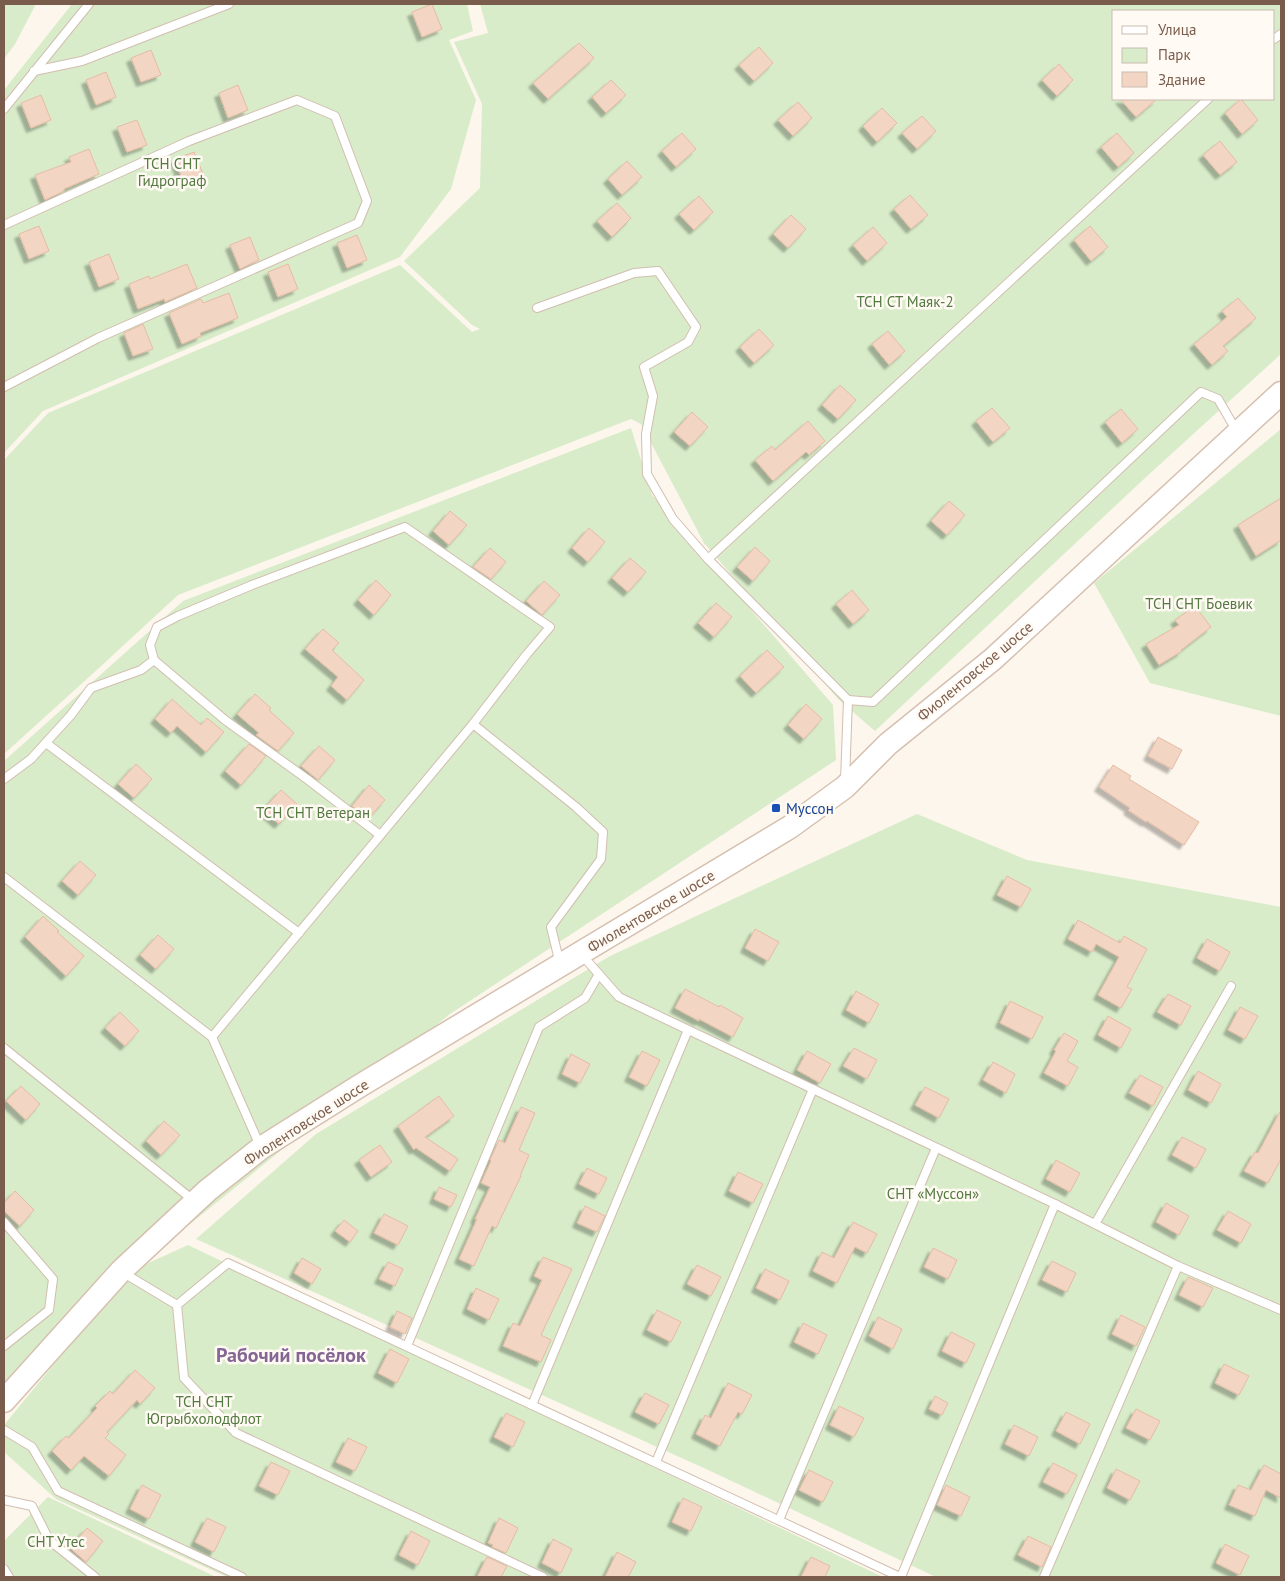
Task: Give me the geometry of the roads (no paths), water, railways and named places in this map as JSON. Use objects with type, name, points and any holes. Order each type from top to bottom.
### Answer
[{"type":"main road","name":"Фиолентовское шоссе","points":[[4,1401],[121,1271],[208,1190],[261,1148],[361,1085],[790,827],[845,787],[888,744],[993,659],[1281,393]]},
{"type":"lane","points":[[4,109],[89,4]]},
{"type":"lane","points":[[34,71],[82,61],[229,4]]},
{"type":"lane","points":[[4,225],[189,141],[297,100],[335,116],[366,201],[358,222],[98,338],[4,387]]},
{"type":"lane","points":[[708,559],[1207,100]]},
{"type":"lane","points":[[536,308],[634,274],[658,271],[696,327],[688,342],[644,367],[653,396],[646,434],[648,474],[673,519],[708,559],[848,700],[873,702],[1201,392],[1218,399],[1238,433]]},
{"type":"lane","points":[[212,1037],[299,933],[472,724],[550,627],[405,527],[252,585],[178,616],[157,627],[150,644],[154,660],[224,720],[307,779],[380,835]]},
{"type":"lane","points":[[4,779],[32,758],[71,715],[90,688],[141,670],[154,660]]},
{"type":"lane","points":[[845,787],[848,700]]},
{"type":"lane","points":[[472,724],[576,807],[603,832],[601,859],[551,927],[560,966]]},
{"type":"lane","points":[[46,743],[299,933]]},
{"type":"lane","points":[[4,877],[212,1037],[261,1148]]},
{"type":"lane","points":[[580,954],[618,997],[1055,1204],[1178,1266],[1281,1310]]},
{"type":"lane","points":[[407,1346],[539,1027],[585,998],[599,974]]},
{"type":"lane","points":[[1095,1224],[1231,986]]},
{"type":"lane","points":[[532,1404],[688,1030]]},
{"type":"lane","points":[[4,1048],[196,1202]]},
{"type":"lane","points":[[656,1462],[813,1090]]},
{"type":"lane","points":[[779,1520],[936,1148]]},
{"type":"lane","points":[[177,1305],[228,1263],[901,1577],[1055,1204]]},
{"type":"lane","points":[[4,1222],[53,1279],[50,1310],[4,1346]]},
{"type":"lane","points":[[1044,1577],[1178,1266]]},
{"type":"lane","points":[[121,1271],[177,1305]]},
{"type":"lane","points":[[177,1305],[184,1378],[236,1434],[543,1577]]},
{"type":"lane","points":[[4,1430],[32,1447],[58,1491],[242,1577]]},
{"type":"lane","points":[[4,1500],[32,1506],[49,1540],[95,1577]]},
{"type":"lane","points":[[4,1569],[8,1577]]},
{"type":"place","name":"Муссон","points":[[776,808]]},
{"type":"district","name":"Рабочий посёлок","points":[[291,1355]]},
{"type":"park label","name":"ТСН СНТ Гидрограф","points":[[172,172]]},
{"type":"park label","name":"ТСН СТ Маяк-2","points":[[905,301]]},
{"type":"park label","name":"ТСН СНТ Боевик","points":[[1199,603]]},
{"type":"park label","name":"ТСН СНТ Ветеран","points":[[313,812]]},
{"type":"park label","name":"СНТ «Муссон»","points":[[933,1193]]},
{"type":"park label","name":"ТСН СНТ Югрыбхолодфлот","points":[[204,1410]]},
{"type":"park label","name":"СНТ Утес","points":[[56,1541]]}]
